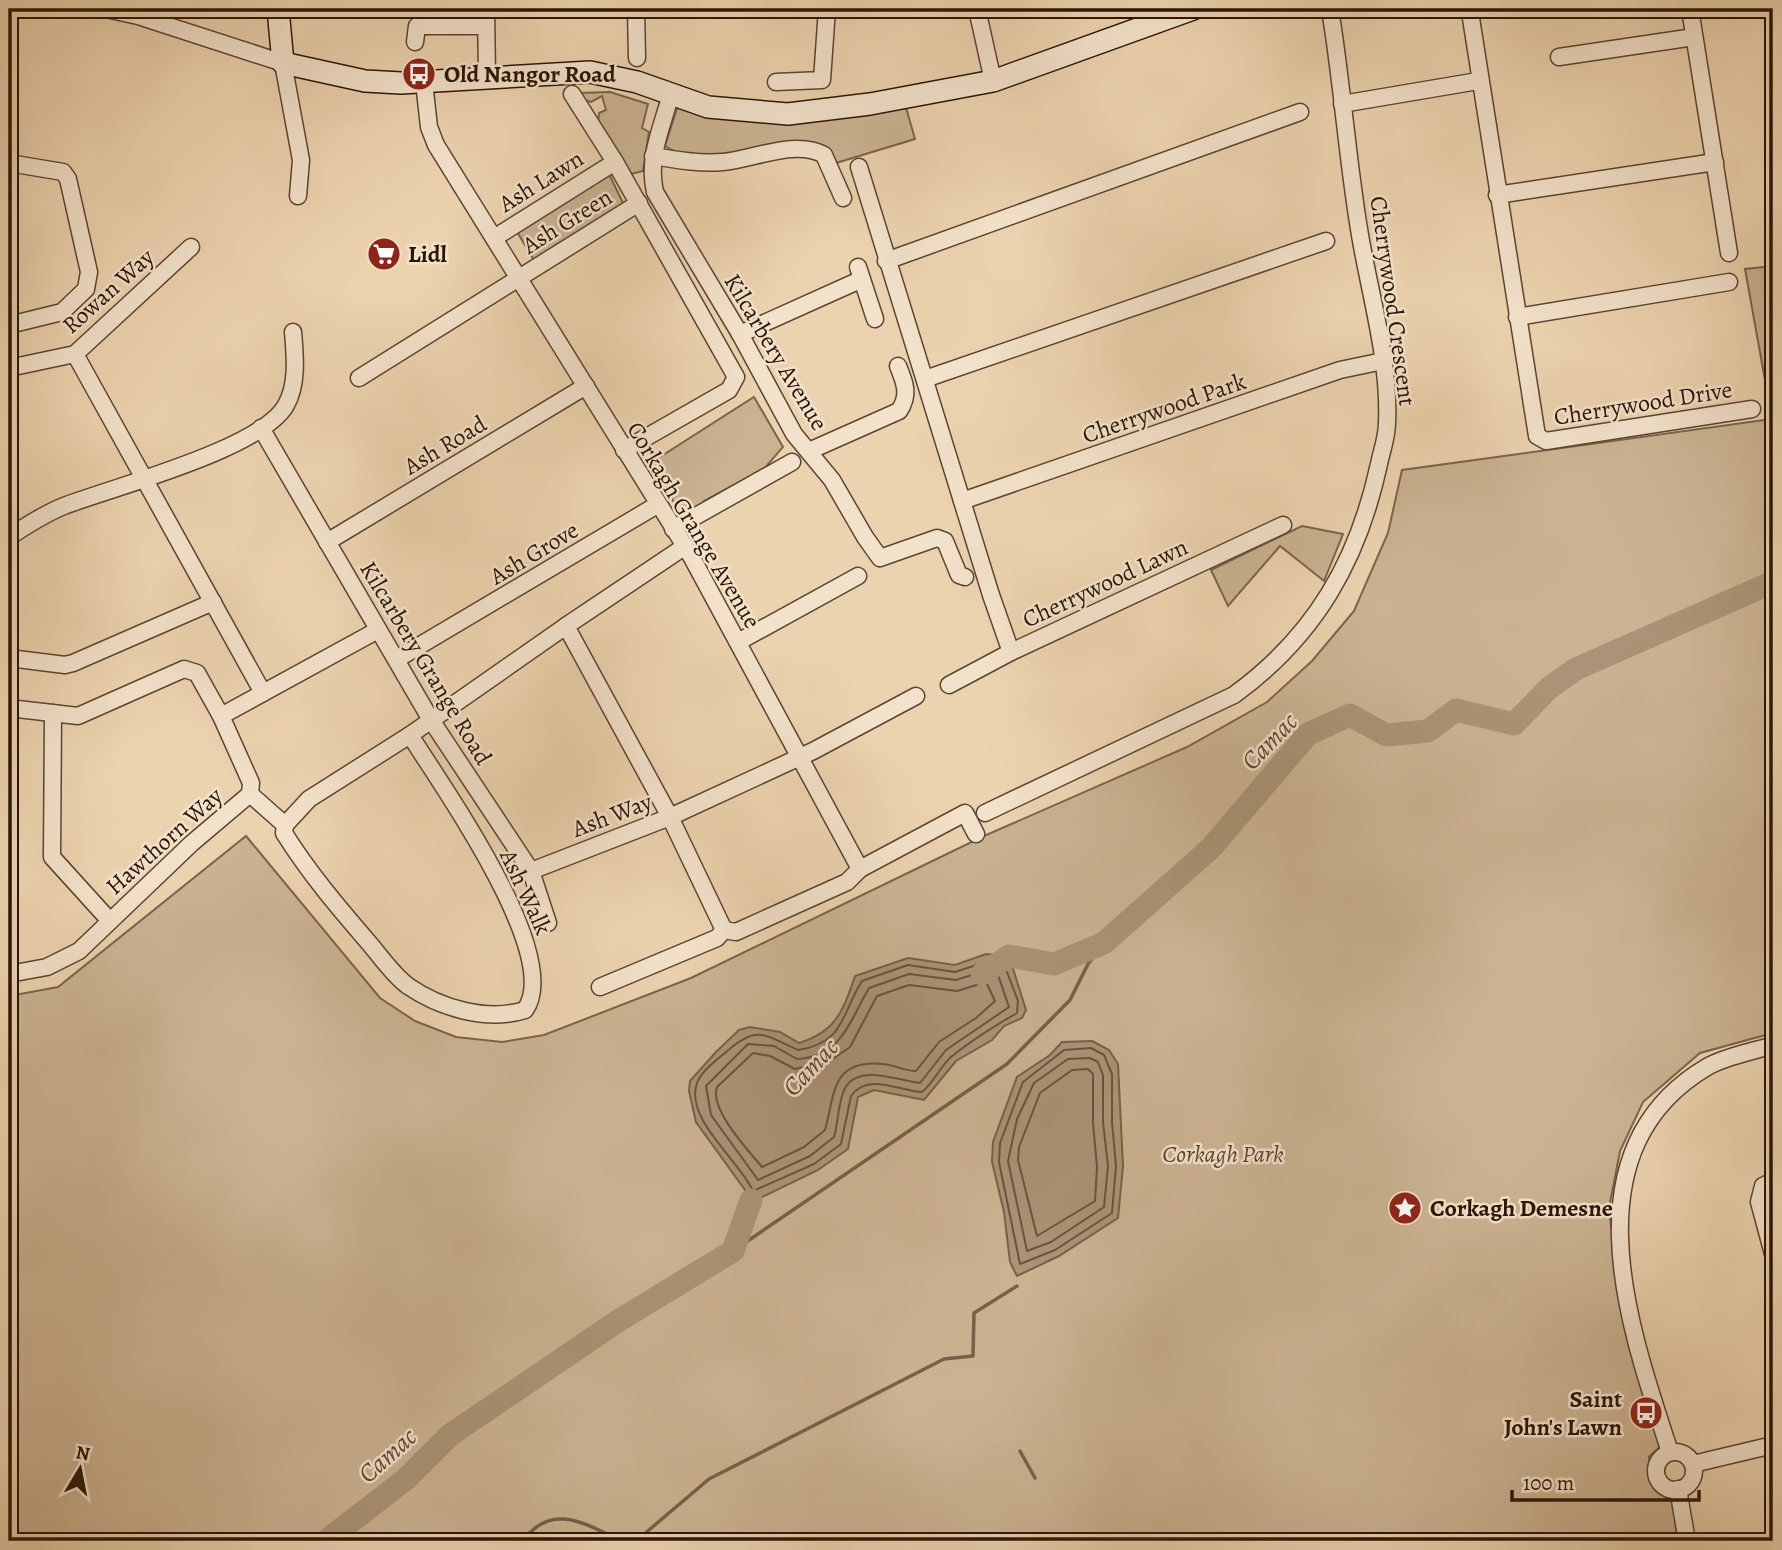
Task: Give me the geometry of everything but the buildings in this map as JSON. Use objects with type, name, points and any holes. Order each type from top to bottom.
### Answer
[{"type":"street","points":[[106,9],[151,20],[283,63],[365,81],[424,82],[487,76],[590,72],[637,82],[708,107],[788,114],[870,104],[993,81],[1194,9]]},
{"type":"street","points":[[278,9],[283,63],[300,149],[298,196]]},
{"type":"street","points":[[486,9],[487,76]]},
{"type":"street","points":[[636,9],[637,58]]},
{"type":"street","points":[[776,82],[822,80],[826,65],[827,9]]},
{"type":"street","points":[[976,9],[993,81]]},
{"type":"street","name":"Cherrywood Crescent","points":[[985,813],[1234,695],[1292,647],[1316,616],[1357,541],[1372,499],[1387,422],[1382,361],[1359,228],[1330,9]]},
{"type":"street","points":[[1690,9],[1729,253]]},
{"type":"street","name":"Cherrywood Drive","points":[[1470,12],[1478,81],[1536,436],[1546,441],[1752,409]]},
{"type":"street","points":[[415,42],[417,26],[486,26]]},
{"type":"street","points":[[1559,57],[1694,37]]},
{"type":"street","points":[[1342,104],[1478,81]]},
{"type":"street","name":"Corkagh Grange Avenue","points":[[424,82],[431,137],[684,547],[801,756],[860,869]]},
{"type":"street","name":"Ash Lawn","points":[[494,238],[615,162],[572,94]]},
{"type":"street","name":"Kilcarbery Avenue","points":[[671,94],[650,172],[655,192],[740,334],[794,434],[832,480],[864,537],[880,558],[937,538],[945,541],[959,576],[965,577]]},
{"type":"street","points":[[886,261],[1300,112]]},
{"type":"street","points":[[653,156],[694,163],[724,162],[805,148],[824,155],[842,198]]},
{"type":"street","name":"Ash Green","points":[[615,162],[735,372],[736,382],[729,390],[624,450]]},
{"type":"street","points":[[1497,195],[1715,162]]},
{"type":"street","points":[[9,163],[63,173],[74,200],[89,272],[86,289],[62,312],[9,325]]},
{"type":"street","points":[[859,167],[886,261],[1012,652]]},
{"type":"street","name":"Ash Green","points":[[359,377],[639,202]]},
{"type":"street","points":[[925,379],[1326,241]]},
{"type":"street","name":"Rowan Way","points":[[9,368],[75,354],[191,247]]},
{"type":"street","points":[[740,334],[859,274],[875,319]]},
{"type":"street","points":[[1517,317],[1729,282]]},
{"type":"street","points":[[9,537],[37,518],[222,451],[261,428],[286,406],[296,367],[293,332]]},
{"type":"street","points":[[75,354],[263,693]]},
{"type":"street","name":"Cherrywood Park","points":[[962,501],[1340,370],[1382,361]]},
{"type":"street","points":[[809,451],[899,411],[906,400],[906,393],[898,366]]},
{"type":"street","name":"Ash Road","points":[[327,542],[586,386]]},
{"type":"street","name":"Kilcarbery Grange Road","points":[[261,428],[431,719],[531,871],[548,923]]},
{"type":"street","points":[[673,529],[792,462]]},
{"type":"street","name":"Ash Grove","points":[[397,659],[657,505]]},
{"type":"street","name":"Cherrywood Lawn","points":[[949,685],[1012,652],[1283,525]]},
{"type":"street","points":[[9,708],[83,714],[184,669],[191,669],[197,673],[221,716],[250,783],[250,794],[280,824],[285,825],[309,799],[410,735],[684,547]]},
{"type":"street","points":[[738,642],[858,576]]},
{"type":"street","points":[[9,658],[65,665],[213,602]]},
{"type":"street","points":[[566,626],[670,817],[801,756],[916,696]]},
{"type":"street","points":[[221,716],[378,629]]},
{"type":"street","name":"Hawthorn Way","points":[[54,713],[52,857],[110,921]]},
{"type":"street","name":"Ash Walk","points":[[285,825],[284,833],[315,880],[405,984],[428,998],[457,1009],[502,1014],[525,1010],[530,1003],[531,985],[526,940],[497,875],[410,735]]},
{"type":"street","name":"Hawthorn Way","points":[[9,974],[47,967],[71,957],[192,843],[250,794]]},
{"type":"street","points":[[600,986],[717,938],[724,930],[736,932],[846,882],[860,869],[965,813],[976,834]]},
{"type":"street","name":"Ash Way","points":[[531,871],[670,817],[724,930]]},
{"type":"street","points":[[1670,1452],[1640,1354],[1621,1259],[1618,1230],[1624,1180],[1638,1140],[1649,1120],[1677,1090],[1711,1065],[1773,1045]]},
{"type":"street","points":[[1773,1181],[1763,1185],[1759,1202],[1773,1254]]},
{"type":"street","points":[[1693,1464],[1773,1445]]},
{"type":"street","points":[[1670,1452],[1681,1453],[1693,1464],[1693,1477],[1678,1489],[1666,1488],[1656,1472],[1660,1459],[1670,1452]]},
{"type":"street","points":[[1678,1489],[1687,1541]]},
{"type":"green space","points":[[610,92],[648,104],[642,128],[649,132],[643,171],[631,174],[598,124],[599,113],[606,110],[602,96],[591,102],[581,99],[579,93]]},
{"type":"green space","points":[[905,104],[915,139],[836,163],[828,148],[809,146],[699,155],[680,153],[665,146],[678,105],[757,122]]},
{"type":"green space","points":[[608,172],[624,205],[535,262],[516,230]]},
{"type":"green space","name":"Corkagh Park","points":[[1773,266],[1773,1033],[1700,1053],[1643,1102],[1620,1151],[1609,1208],[1617,1277],[1664,1443],[1649,1457],[1652,1479],[1674,1504],[1677,1541],[9,1541],[9,996],[58,987],[246,836],[380,998],[415,1021],[456,1037],[502,1042],[544,1035],[691,978],[984,836],[1187,747],[1267,702],[1312,661],[1354,611],[1388,533],[1402,470],[1772,419],[1745,269]]},
{"type":"green space","points":[[754,397],[783,447],[764,469],[704,501],[707,505],[685,519],[649,464]]},
{"type":"green space","points":[[1302,526],[1343,534],[1324,581],[1280,546],[1228,606],[1211,570]]},
{"type":"water","points":[[986,954],[1009,956],[1026,1010],[1022,1018],[1004,1026],[992,1040],[956,1061],[924,1100],[874,1090],[858,1097],[848,1149],[818,1170],[756,1200],[742,1230],[737,1228],[744,1213],[745,1190],[696,1122],[689,1091],[690,1081],[716,1052],[739,1030],[750,1027],[780,1032],[799,1043],[822,1033],[842,1010],[855,976],[908,958],[955,965]]},
{"type":"water","points":[[1092,1041],[1109,1050],[1118,1064],[1123,1166],[1118,1218],[1059,1256],[1017,1276],[1010,1262],[1004,1212],[992,1162],[993,1142],[1017,1077],[1050,1055],[1062,1042]]},
{"type":"waterway","name":"Camac","points":[[982,974],[1009,956],[1054,964],[1104,943],[1211,848],[1308,734],[1350,715],[1386,735],[1428,731],[1456,710],[1514,724],[1549,688],[1576,669],[1773,582]]},
{"type":"waterway","name":"Camac","points":[[733,1251],[1007,1064],[1070,1000],[1088,964],[1104,943]]},
{"type":"waterway","name":"Camac","points":[[326,1541],[406,1479],[450,1435],[618,1321],[733,1251],[751,1200]]},
{"type":"waterway","points":[[636,1541],[709,1479],[944,1359],[973,1356],[974,1313],[1017,1286]]},
{"type":"waterway","points":[[1020,1451],[1035,1478]]},
{"type":"waterway","points":[[523,1541],[534,1529],[556,1519],[581,1523],[619,1540]]},
{"type":"place","name":"Old Nangor Road","points":[[419,74]]},
{"type":"place","name":"Lidl","points":[[384,254]]},
{"type":"place","name":"Corkagh Demesne","points":[[1405,1208]]},
{"type":"place","name":"Saint John's Lawn","points":[[1646,1413]]}]
